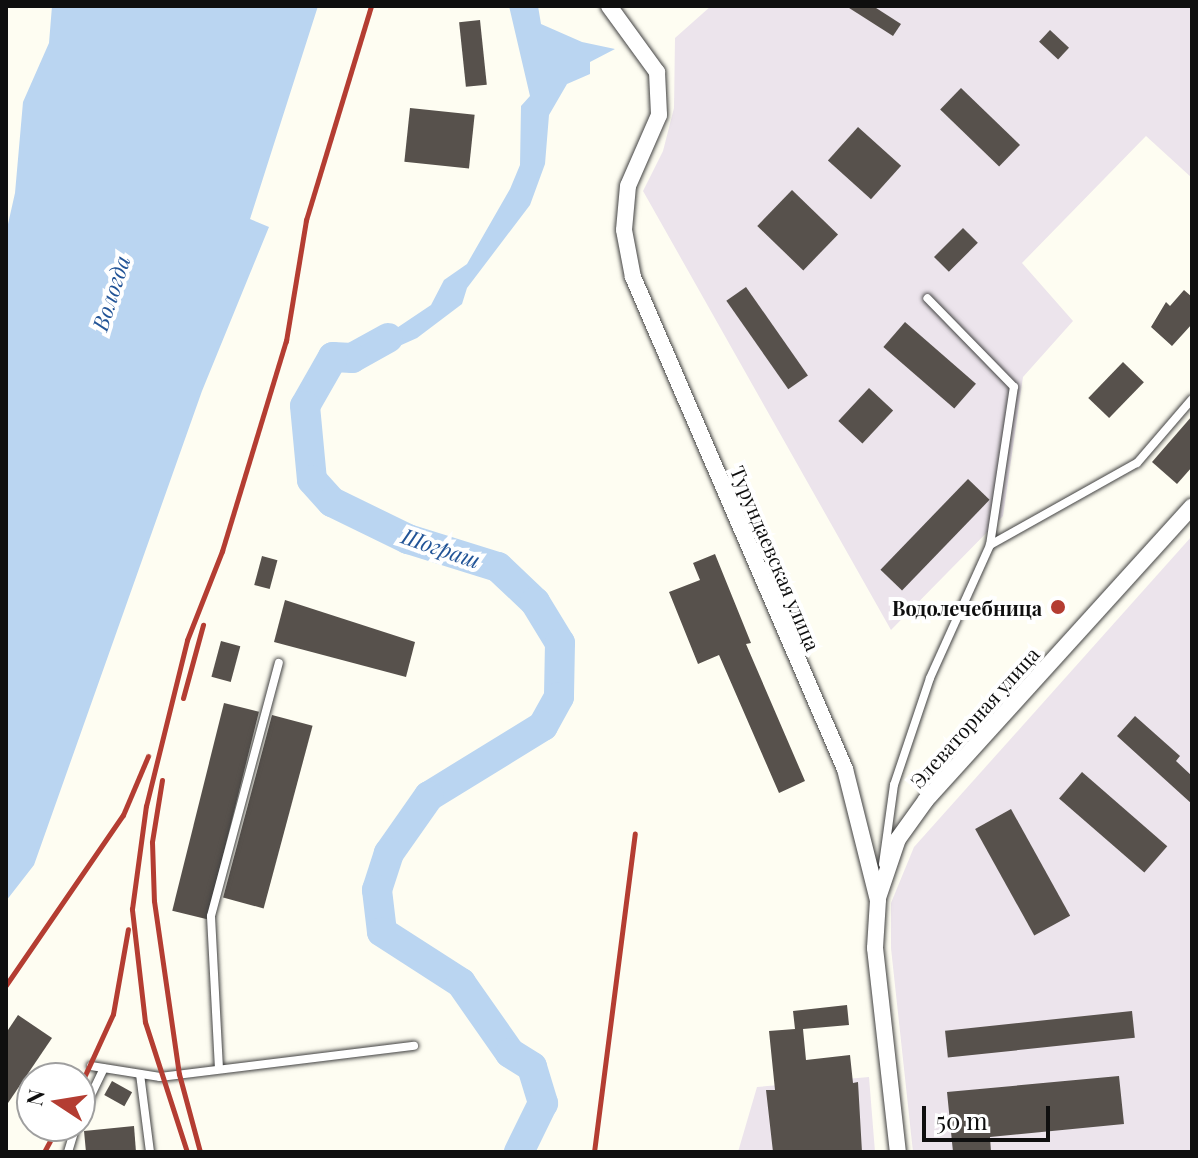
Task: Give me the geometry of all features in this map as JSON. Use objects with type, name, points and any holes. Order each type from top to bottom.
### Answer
[{"type":"street","name":"Турундаевская улица","points":[[609,6],[657,72],[659,115],[628,186],[624,230],[633,277],[845,769],[878,900],[875,948],[898,1152]]},
{"type":"street","name":"Элеваторная улица","points":[[878,900],[898,839],[926,800],[1192,507]]},
{"type":"lane","points":[[878,900],[894,785],[930,678],[990,545],[1014,387],[927,298]]},
{"type":"lane","points":[[990,545],[1137,463],[1192,399]]},
{"type":"lane","points":[[219,1069],[211,916],[279,663]]},
{"type":"lane","points":[[96,1067],[160,1077],[414,1046]]},
{"type":"lane","points":[[96,1085],[104,1068]]},
{"type":"lane","points":[[140,1074],[150,1152]]},
{"type":"shaded area","points":[[711,6],[1192,6],[1192,178],[1146,136],[1022,263],[1073,321],[1023,377],[1003,516],[891,630],[643,191],[663,151],[674,108],[675,38]]},
{"type":"shaded area","points":[[1192,536],[1192,1152],[913,1152],[891,948],[891,903],[914,847]]},
{"type":"shaded area","points":[[869,1077],[875,1152],[738,1152],[757,1087]]},
{"type":"water","name":"Вологда","points":[[52,6],[318,6],[250,219],[269,227],[202,391],[34,865],[6,901],[6,233],[15,193],[23,102],[49,43]]},
{"type":"water","points":[[509,6],[538,6],[541,24],[582,42],[615,49],[590,62],[590,74],[567,84],[549,115],[545,164],[530,205],[467,288],[462,304],[417,338],[379,355],[352,358],[431,305],[444,280],[467,264],[510,189],[520,165],[521,106],[530,96]]},
{"type":"building","points":[[846,6],[873,6],[901,24],[893,36]]},
{"type":"building","points":[[480,20],[487,85],[466,87],[459,22]]},
{"type":"building","points":[[1050,30],[1069,48],[1058,59],[1039,42]]},
{"type":"building","points":[[961,88],[1020,145],[999,167],[940,110]]},
{"type":"building","points":[[410,108],[475,115],[469,168],[404,162]]},
{"type":"building","points":[[858,127],[901,166],[871,199],[828,160]]},
{"type":"building","points":[[792,190],[838,234],[803,270],[757,226]]},
{"type":"building","points":[[963,228],[978,243],[949,272],[934,257]]},
{"type":"building","points":[[746,287],[808,375],[788,389],[726,301]]},
{"type":"building","points":[[1184,290],[1192,297],[1192,324],[1172,346],[1151,327],[1166,302],[1170,306]]},
{"type":"building","points":[[905,322],[976,384],[954,409],[883,347]]},
{"type":"building","points":[[1123,362],[1144,382],[1109,418],[1088,398]]},
{"type":"building","points":[[869,388],[893,411],[862,443],[838,421]]},
{"type":"building","points":[[1192,416],[1192,467],[1177,484],[1152,462]]},
{"type":"building","points":[[968,479],[990,500],[902,590],[880,570]]},
{"type":"building","points":[[715,554],[751,643],[746,644],[805,781],[779,793],[719,655],[698,664],[669,592],[700,580],[693,563]]},
{"type":"building","points":[[262,556],[277,560],[270,589],[254,585]]},
{"type":"building","points":[[285,600],[415,642],[406,677],[274,642]]},
{"type":"building","points":[[221,641],[240,646],[231,682],[211,677]]},
{"type":"building","points":[[224,703],[259,712],[207,919],[172,911]]},
{"type":"building","points":[[272,715],[313,726],[264,908],[223,898]]},
{"type":"building","points":[[1135,716],[1180,756],[1176,761],[1192,776],[1192,804],[1117,736]]},
{"type":"building","points":[[1082,772],[1167,846],[1144,873],[1059,798]]},
{"type":"building","points":[[1011,809],[1070,916],[1034,936],[975,829]]},
{"type":"building","points":[[847,1005],[849,1025],[803,1029],[806,1060],[850,1055],[853,1083],[858,1082],[862,1152],[773,1152],[766,1090],[775,1090],[769,1031],[795,1029],[793,1011]]},
{"type":"building","points":[[1132,1011],[1135,1038],[948,1058],[945,1031]]},
{"type":"building","points":[[18,1015],[52,1038],[36,1062],[16,1062],[16,1091],[6,1106],[6,1033]]},
{"type":"building","points":[[1119,1076],[1124,1124],[990,1137],[991,1152],[953,1152],[947,1092]]},
{"type":"building","points":[[112,1081],[132,1092],[124,1106],[104,1095]]},
{"type":"building","points":[[134,1126],[136,1152],[86,1152],[85,1142],[96,1142],[96,1130]]},
{"type":"waterway","name":"Шограш","points":[[388,338],[352,358],[333,357],[305,406],[312,480],[332,502],[408,539],[498,567],[535,602],[560,643],[559,697],[543,726],[429,796],[389,853],[377,890],[382,932],[461,983],[510,1053],[532,1067],[543,1103],[519,1152]]},
{"type":"railway","points":[[187,1152],[145,1022],[132,909],[146,806],[187,640],[222,551],[286,341],[306,220],[371,6]]},
{"type":"railway","points":[[183,698],[203,625]]},
{"type":"railway","points":[[6,985],[123,815],[148,756]]},
{"type":"railway","points":[[162,780],[152,842],[154,901],[179,1074],[200,1152]]},
{"type":"railway","points":[[594,1152],[635,834]]},
{"type":"railway","points":[[91,1062],[113,1014],[128,929]]},
{"type":"railway","points":[[44,1152],[49,1142]]},
{"type":"place","name":"Водолечебница","points":[[1058,607]]}]
